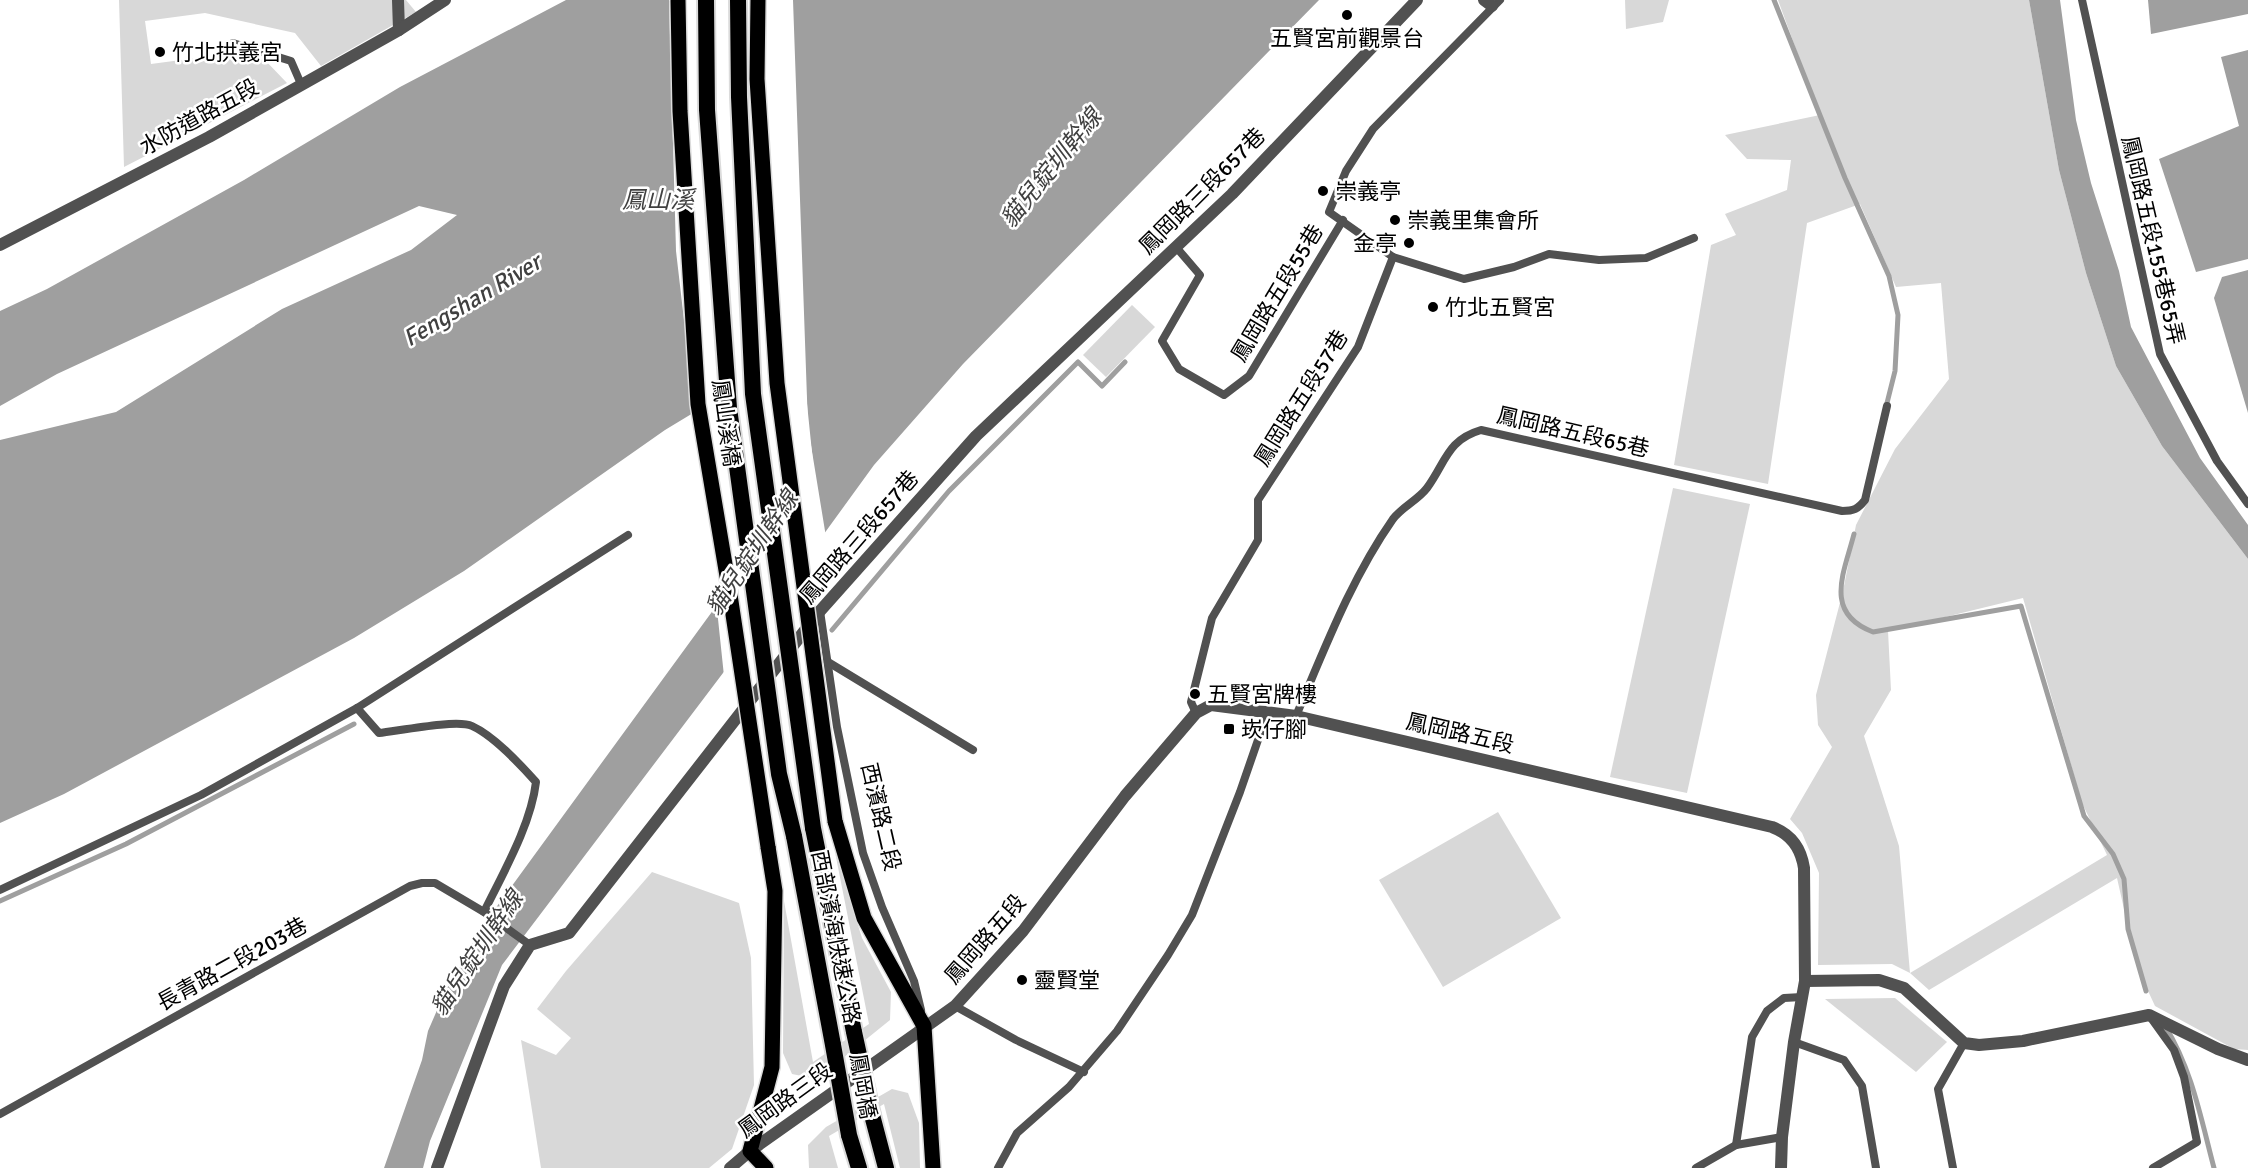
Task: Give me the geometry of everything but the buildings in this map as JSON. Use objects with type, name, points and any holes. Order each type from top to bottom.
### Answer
[{"type":"highway","name":"鳳山溪橋","points":[[706,0],[707,110],[729,408],[779,774],[794,836]]},
{"type":"highway","name":"鳳山溪橋","points":[[738,0],[740,109],[753,394],[813,828]]},
{"type":"highway","name":"西部濱海快速公路","points":[[813,828],[854,1032]]},
{"type":"highway","name":"西部濱海快速公路","points":[[794,836],[833,1045]]},
{"type":"highway","name":"鳳岡橋","points":[[854,1032],[886,1168]]},
{"type":"highway","name":"鳳岡橋","points":[[833,1045],[849,1135],[859,1168]]},
{"type":"main road","name":"鳳山溪橋","points":[[678,0],[680,111],[698,404],[729,588],[775,891],[772,1068],[750,1151]]},
{"type":"main road","name":"西濱路二段","points":[[759,0],[757,79],[777,383],[835,820],[864,918],[924,1026],[933,1168]]},
{"type":"main road","points":[[750,1151],[766,1168]]},
{"type":"street","points":[[398,0],[399,30]]},
{"type":"street","name":"水防道路五段","points":[[0,245],[209,138],[399,30],[445,0]]},
{"type":"street","name":"鳳岡路三段657巷","points":[[530,945],[569,933],[820,611],[976,436],[1232,194],[1417,0]]},
{"type":"street","name":"鳳岡路五段","points":[[924,1026],[955,1006],[1023,931],[1125,796],[1196,713],[1212,705],[1268,711],[1780,830],[1795,843],[1803,859],[1804,868],[1805,981],[1794,1042],[1782,1137],[1781,1168]]},
{"type":"street","points":[[437,1168],[504,986],[530,945]]},
{"type":"street","points":[[1805,981],[1879,980],[1904,988],[1964,1043],[1979,1045],[2023,1041],[2149,1015],[2218,1049],[2248,1060]]},
{"type":"street","name":"鳳岡路三段","points":[[730,1168],[750,1151],[924,1026]]},
{"type":"lane","name":"鳳岡路五段155巷65弄","points":[[2082,0],[2160,354],[2217,461],[2248,504]]},
{"type":"lane","name":"鳳岡路五段55巷","points":[[1393,257],[1329,212],[1347,171],[1373,129],[1492,2]]},
{"type":"lane","points":[[232,43],[291,62],[301,84]]},
{"type":"lane","name":"鳳岡路五段55巷","points":[[1176,247],[1200,275],[1162,341],[1179,369],[1224,395],[1249,376],[1343,220]]},
{"type":"lane","points":[[1393,257],[1464,279],[1514,267],[1549,254],[1599,260],[1646,258],[1694,238]]},
{"type":"lane","name":"鳳岡路五段57巷","points":[[1196,713],[1191,702],[1212,618],[1258,540],[1258,500],[1358,347],[1393,257]]},
{"type":"lane","name":"鳳岡路五段65巷","points":[[1296,716],[1338,616],[1368,557],[1396,516],[1425,490],[1446,455],[1460,438],[1467,434],[1481,430],[1842,511],[1851,511],[1858,508],[1865,500],[1887,406]]},
{"type":"lane","points":[[0,890],[201,795],[357,708],[628,535]]},
{"type":"lane","name":"西濱路二段","points":[[820,611],[837,727],[863,853],[882,907],[914,981],[924,1026]]},
{"type":"lane","points":[[828,662],[973,750]]},
{"type":"lane","points":[[357,708],[379,733],[446,724],[471,725],[496,743],[536,782],[535,793],[520,835],[484,912]]},
{"type":"lane","points":[[998,1168],[1017,1133],[1084,1072],[1118,1031],[1192,915],[1240,792],[1268,711]]},
{"type":"lane","name":"長青路二段203巷","points":[[0,1114],[410,886],[435,883],[484,912],[530,945]]},
{"type":"lane","points":[[1736,1145],[1752,1037],[1767,1011],[1784,998],[1802,997]]},
{"type":"lane","points":[[955,1006],[1016,1040],[1084,1072]]},
{"type":"lane","points":[[2149,1015],[2174,1050],[2184,1077],[2197,1142],[2153,1168]]},
{"type":"lane","points":[[1794,1042],[1844,1060],[1862,1086],[1876,1168]]},
{"type":"lane","points":[[1953,1168],[1938,1089],[1964,1043]]},
{"type":"lane","points":[[1696,1168],[1736,1145],[1782,1137]]},
{"type":"shaded area","points":[[119,0],[406,0],[416,12],[321,66],[295,33],[205,13],[145,21],[151,64],[211,56],[264,59],[287,83],[124,167]]},
{"type":"shaded area","points":[[1625,0],[1669,0],[1663,22],[1626,29]]},
{"type":"shaded area","points":[[1778,0],[2029,0],[2059,170],[2086,273],[2116,366],[2162,446],[2248,559],[2248,1050],[2234,1049],[2155,1006],[2137,967],[2117,878],[1929,990],[1910,973],[1892,964],[1818,965],[1819,873],[1802,833],[1790,819],[1832,747],[1818,725],[1816,695],[1843,591],[1856,525],[1895,449],[1949,379],[1941,283],[1896,287],[1860,204],[1807,223],[1768,484],[1674,465],[1711,245],[1736,235],[1725,214],[1787,190],[1791,160],[1747,159],[1725,135],[1820,115]],"holes":[[[2023,598],[2082,803],[2107,855],[1910,973],[1899,846],[1864,736],[1891,690],[1888,631]]]},
{"type":"shaded area","points":[[1132,305],[1155,327],[1106,377],[1083,355]]},
{"type":"shaded area","points":[[1673,488],[1750,504],[1687,793],[1610,777]]},
{"type":"shaded area","points":[[1498,812],[1561,918],[1443,987],[1379,880]]},
{"type":"shaded area","points":[[835,852],[862,938],[891,992],[890,1020],[817,1079],[792,1074],[783,1053],[784,901],[813,1062],[869,1024]]},
{"type":"shaded area","points":[[652,872],[739,903],[751,958],[754,1085],[732,1149],[709,1168],[541,1168],[521,1040],[556,1055],[571,1038],[537,1009],[566,971]]},
{"type":"shaded area","points":[[1895,998],[1947,1042],[1916,1072],[1825,999]]},
{"type":"shaded area","points":[[892,1089],[908,1093],[919,1123],[920,1168],[900,1168],[884,1104],[829,1136],[838,1168],[809,1168],[808,1145],[826,1127]]},
{"type":"water","name":"鳳山溪","points":[[566,0],[1319,0],[963,364],[874,465],[723,673],[502,965],[430,1141],[423,1168],[384,1168],[422,1060],[428,1031],[448,985],[484,924],[814,472],[801,345],[665,430],[464,571],[354,638],[64,794],[0,823],[0,440],[116,412],[282,309],[411,250],[457,215],[419,206],[57,374],[0,406],[0,311],[47,289],[244,180],[400,87]]},
{"type":"water","points":[[2029,0],[2060,0],[2076,120],[2091,183],[2119,271],[2131,327],[2200,458],[2248,525],[2248,559],[2162,446],[2116,366],[2086,273],[2059,170]]},
{"type":"water","points":[[2148,0],[2248,0],[2248,14],[2151,34]]},
{"type":"water","points":[[2248,50],[2248,259],[2196,272],[2159,159],[2239,126],[2221,57]]},
{"type":"water","points":[[2248,270],[2248,413],[2214,298],[2222,277]]},
{"type":"pier","points":[[669,0],[793,0],[808,427],[826,537],[724,676],[716,600],[811,471],[807,420],[798,349],[695,415],[676,251]]},
{"type":"waterway","points":[[1774,0],[1845,178],[1889,276],[1898,315],[1895,371],[1886,407]]},
{"type":"waterway","points":[[832,630],[949,491],[1078,362],[1102,386],[1125,362]]},
{"type":"waterway","points":[[1854,534],[1842,577],[1842,603],[1857,624],[1873,632],[2021,606],[2084,816],[2113,854],[2124,879],[2128,929],[2146,991]]},
{"type":"waterway","points":[[0,901],[126,844],[354,724]]},
{"type":"waterway","points":[[2165,1026],[2189,1077],[2214,1168]]},
{"type":"place","name":"五賢宮前觀景台","points":[[1347,15]]},
{"type":"place","name":"竹北拱義宮","points":[[160,52]]},
{"type":"place","name":"崇義亭","points":[[1323,191]]},
{"type":"place","name":"崇義里集會所","points":[[1395,220]]},
{"type":"place","name":"金亭","points":[[1409,243]]},
{"type":"place","name":"竹北五賢宮","points":[[1433,307]]},
{"type":"place","name":"五賢宮牌樓","points":[[1195,694]]},
{"type":"place","name":"崁仔腳","points":[[1229,729]]},
{"type":"place","name":"靈賢堂","points":[[1022,980]]},
{"type":"water label","name":"貓兒錠圳幹線","points":[[1051,168]]},
{"type":"water label","name":"Fengshan River","points":[[472,300]]},
{"type":"water label","name":"貓兒錠圳幹線","points":[[752,553]]},
{"type":"water label","name":"貓兒錠圳幹線","points":[[477,953]]}]
